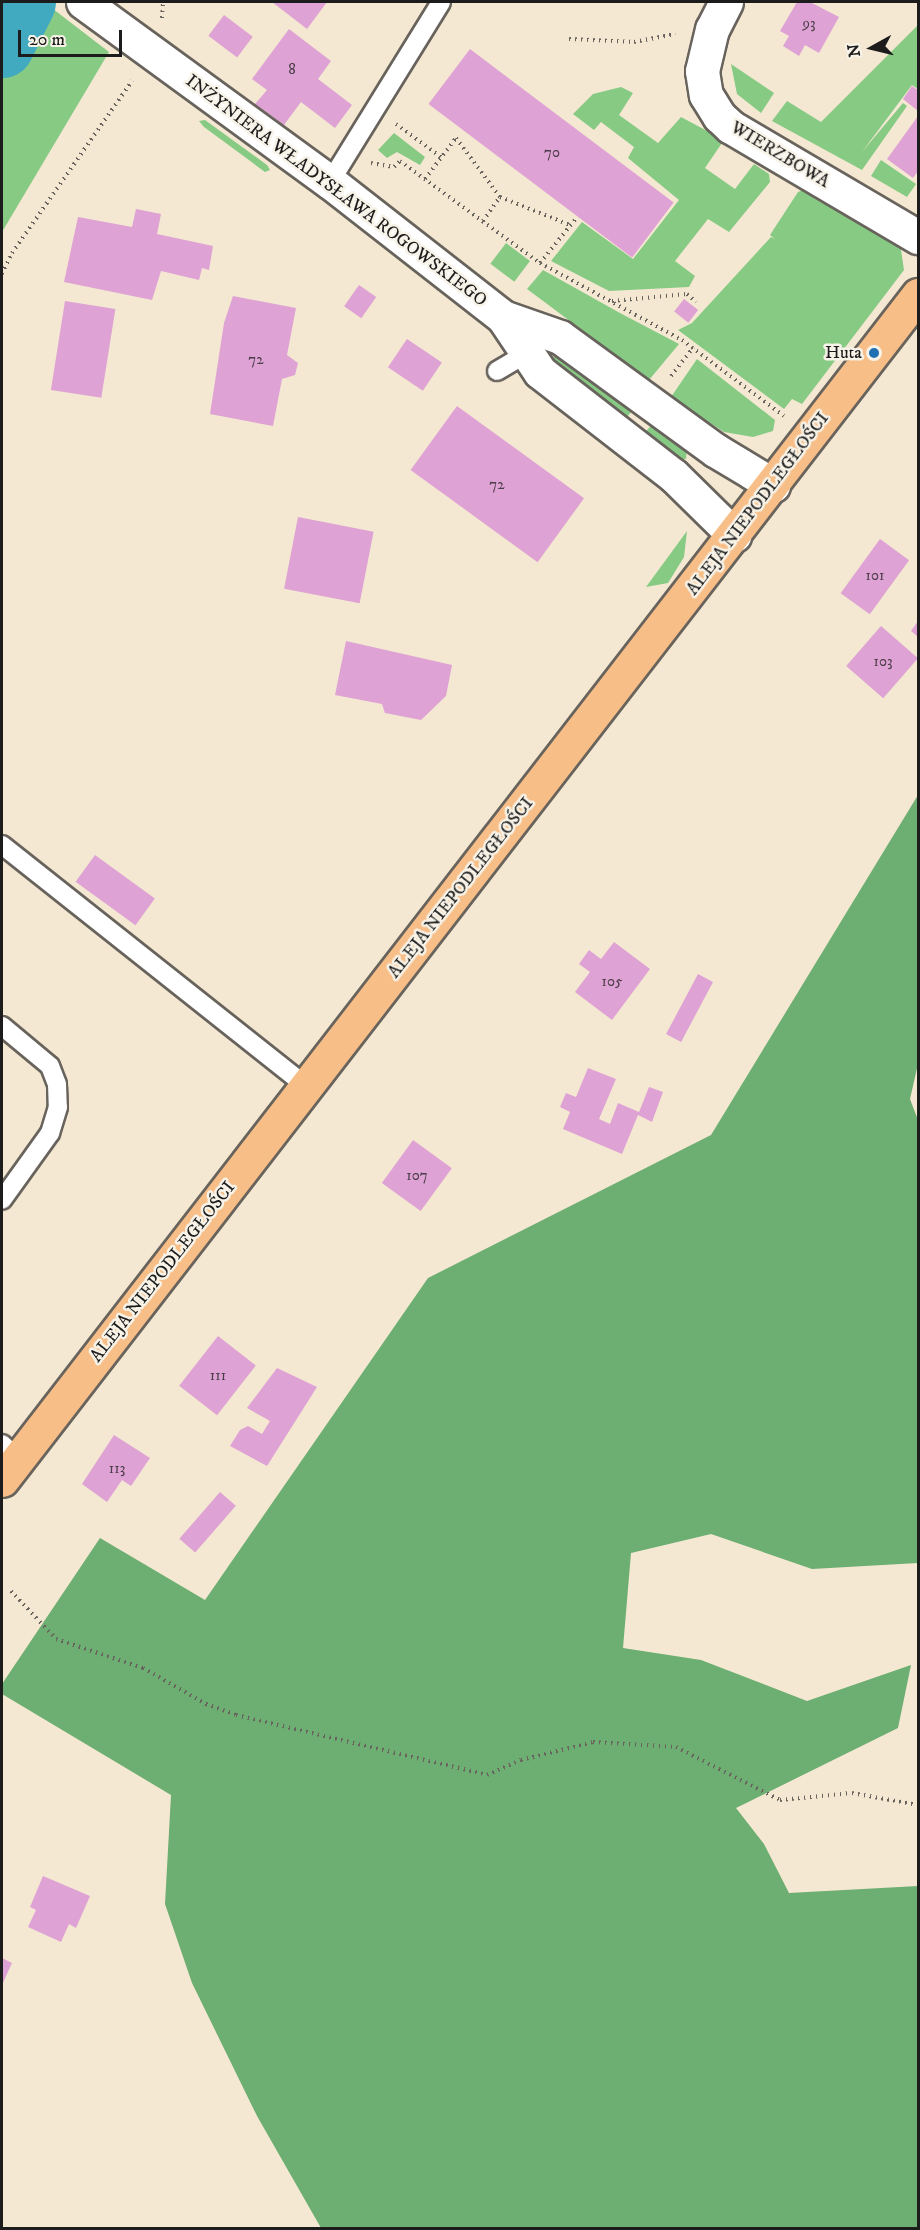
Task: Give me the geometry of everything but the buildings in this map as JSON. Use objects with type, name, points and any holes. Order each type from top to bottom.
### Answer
[{"type":"main road","name":"ALEJA NIEPODLEGŁOŚCI","points":[[7,1461],[307,1087],[918,295]]},
{"type":"street","name":"INŻYNIERA WŁADYSŁAWA ROGOWSKIEGO","points":[[83,2],[152,54],[337,170],[503,317],[540,372],[673,474],[734,535]]},
{"type":"street","name":"WIERZBOWA","points":[[722,9],[704,55],[702,80],[706,95],[719,116],[731,127],[918,237]]},
{"type":"street","name":"INŻYNIERA WŁADYSŁAWA ROGOWSKIEGO","points":[[503,317],[556,336],[715,450],[773,485]]},
{"type":"lane","points":[[337,170],[441,2]]},
{"type":"lane","points":[[497,371],[556,336]]},
{"type":"lane","points":[[2,845],[307,1087]]},
{"type":"lane","points":[[2,1026],[50,1066],[57,1084],[58,1107],[50,1133],[2,1200]]},
{"type":"path","points":[[568,39],[653,40],[722,9]]},
{"type":"path","points":[[2,274],[12,253],[152,54]]},
{"type":"path","points":[[375,109],[441,157]]},
{"type":"path","points":[[425,179],[456,138],[500,197],[570,225]]},
{"type":"path","points":[[337,170],[394,167],[400,160],[540,263],[693,348],[784,416]]},
{"type":"path","points":[[483,220],[500,197]]},
{"type":"path","points":[[540,263],[578,216]]},
{"type":"path","points":[[611,301],[687,294],[696,302]]},
{"type":"path","points":[[669,379],[693,348]]},
{"type":"path","points":[[11,1591],[56,1639],[144,1668],[206,1704],[236,1715],[487,1775],[521,1760],[593,1742],[676,1747],[780,1800],[852,1793],[918,1805]]},
{"type":"green space","points":[[2,2],[44,2],[109,52],[2,232]]},
{"type":"green space","points":[[918,25],[918,89],[912,85],[862,152],[903,103],[907,106],[862,170],[772,121],[787,101],[821,122]]},
{"type":"green space","points":[[731,64],[774,93],[761,113],[737,94]]},
{"type":"green space","points":[[621,87],[633,93],[619,115],[658,143],[681,117],[724,140],[705,168],[735,189],[754,164],[769,174],[770,182],[729,232],[708,219],[675,261],[695,276],[689,287],[609,291],[551,261],[582,222],[633,259],[679,200],[628,158],[634,147],[601,122],[594,130],[573,114],[593,94]]},
{"type":"green space","points":[[205,120],[267,165],[270,170],[265,172],[204,127],[199,121]]},
{"type":"green space","points":[[394,133],[425,157],[420,165],[397,152],[387,158],[378,150]]},
{"type":"green space","points":[[881,160],[916,184],[907,197],[871,176]]},
{"type":"green space","points":[[805,189],[900,243],[904,270],[802,404],[792,399],[784,409],[678,330],[692,323],[771,237],[775,239],[770,235],[798,192]]},
{"type":"green space","points":[[506,243],[530,261],[514,282],[490,264]]},
{"type":"green space","points":[[543,270],[679,344],[649,380],[527,289]]},
{"type":"green space","points":[[558,351],[634,408],[625,419],[550,362]]},
{"type":"green space","points":[[697,359],[775,420],[773,431],[753,437],[724,432],[671,397]]},
{"type":"green space","points":[[652,424],[687,450],[686,459],[677,459],[644,434]]},
{"type":"green space","points":[[687,531],[684,557],[668,583],[646,587]]},
{"type":"green space","points":[[918,795],[918,1064],[910,1099],[918,1120],[918,1563],[812,1569],[711,1534],[631,1553],[623,1648],[701,1660],[807,1701],[911,1665],[898,1728],[736,1808],[764,1844],[789,1893],[918,1886],[918,2228],[321,2228],[257,2116],[192,1983],[165,1904],[171,1795],[2,1694],[2,1684],[100,1538],[205,1600],[428,1278],[711,1135]]},
{"type":"waterway","points":[[2,46],[24,2]]},
{"type":"place","name":"Huta","points":[[874,353]]}]
